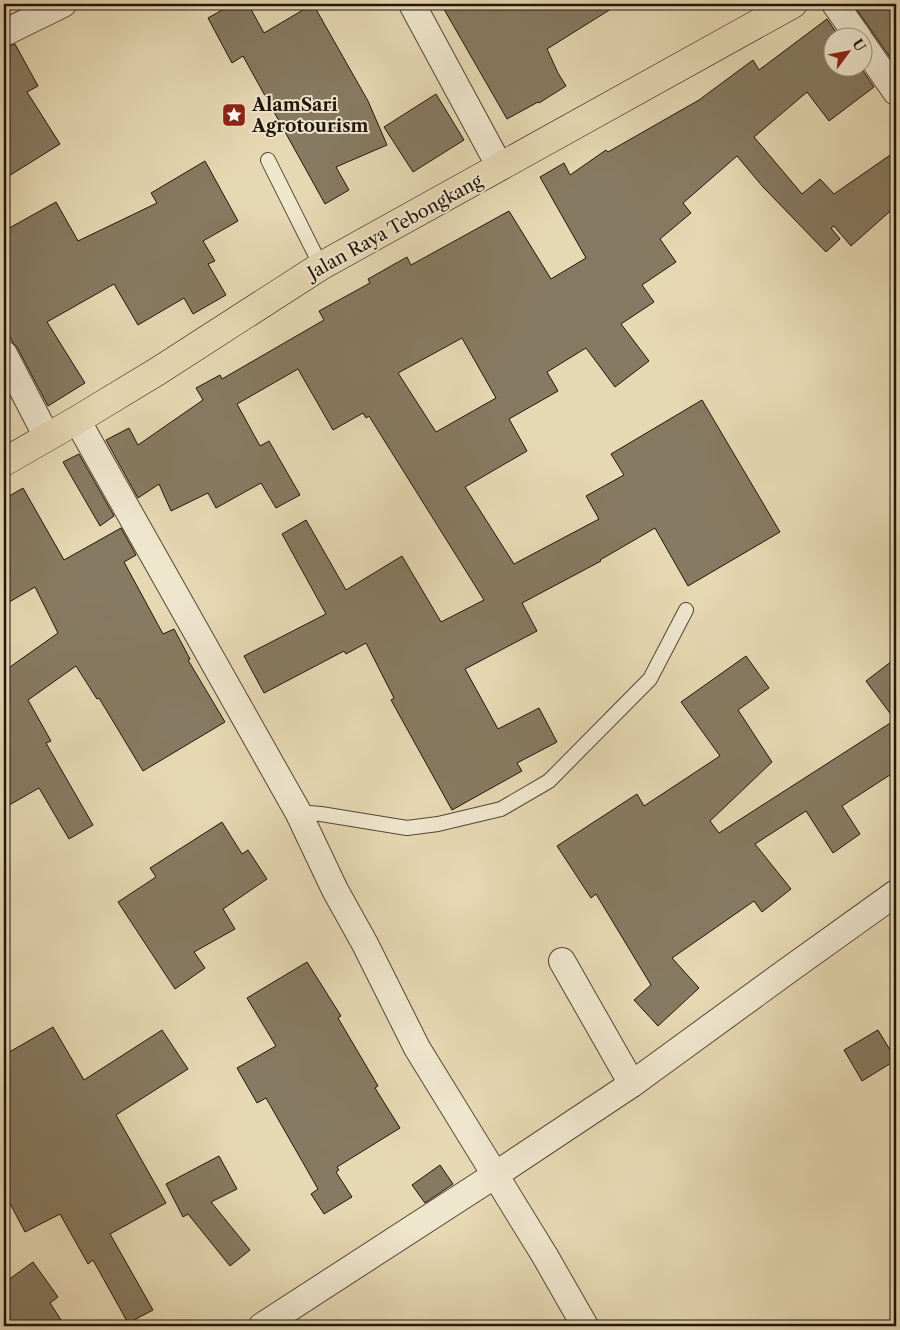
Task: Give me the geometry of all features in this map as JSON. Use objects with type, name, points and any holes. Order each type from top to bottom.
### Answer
[{"type":"main road","name":"Jalan Raya Tebongkang","points":[[4,462],[158,371],[321,266],[793,4]]},
{"type":"street","points":[[4,33],[30,11],[63,4]]},
{"type":"street","points":[[412,4],[500,167]]},
{"type":"street","points":[[835,4],[852,28]]},
{"type":"street","points":[[872,57],[896,92]]},
{"type":"street","points":[[4,354],[47,437]]},
{"type":"street","points":[[77,420],[298,812],[335,890],[365,944],[416,1048],[545,1256],[585,1326]]},
{"type":"street","points":[[262,1326],[632,1084],[775,979],[896,894]]},
{"type":"street","points":[[562,961],[632,1084]]},
{"type":"lane","points":[[268,160],[321,266]]},
{"type":"lane","points":[[298,812],[407,828],[438,824],[501,809],[549,781],[650,679],[686,610]]},
{"type":"building","points":[[233,4],[248,4],[264,33],[313,4],[368,101],[387,145],[336,167],[349,190],[325,204],[243,56],[232,63],[208,18]]},
{"type":"building","points":[[441,4],[619,4],[547,49],[566,86],[539,103],[507,119]]},
{"type":"building","points":[[853,4],[896,4],[896,66],[872,32],[872,28],[870,28]]},
{"type":"building","points":[[827,19],[833,28],[822,28],[822,78],[868,78],[874,87],[829,121],[807,92],[754,137],[802,194],[820,179],[834,194],[896,151],[896,206],[851,246],[834,226],[831,228],[840,239],[826,252],[763,187],[737,156],[683,203],[691,213],[660,239],[676,262],[642,285],[654,302],[621,324],[649,361],[615,387],[586,348],[547,372],[558,391],[509,419],[527,451],[465,487],[514,564],[599,519],[586,496],[624,475],[611,454],[702,400],[780,532],[688,586],[655,528],[601,561],[522,603],[537,631],[465,669],[498,729],[539,708],[557,742],[517,763],[522,771],[452,810],[391,700],[394,698],[366,643],[346,654],[344,651],[264,693],[244,656],[326,614],[282,534],[306,520],[346,590],[402,556],[441,622],[484,600],[369,416],[366,418],[363,413],[333,430],[298,369],[237,404],[260,446],[269,441],[300,495],[276,508],[261,483],[216,508],[208,493],[171,511],[159,484],[138,498],[106,440],[129,428],[138,445],[203,400],[196,388],[220,375],[222,379],[324,320],[319,311],[370,283],[368,279],[407,257],[411,265],[509,211],[551,279],[586,258],[540,177],[564,163],[570,175],[606,150],[608,152],[699,100],[753,60],[759,70]],"holes":[[[462,338],[496,398],[436,432],[398,373]]]},
{"type":"building","points":[[15,44],[38,86],[27,92],[60,144],[4,179],[4,48]]},
{"type":"building","points":[[436,94],[464,140],[413,172],[384,127]]},
{"type":"building","points":[[205,161],[238,221],[203,241],[215,261],[208,264],[226,295],[193,314],[184,298],[138,325],[114,284],[47,322],[85,383],[48,406],[4,326],[4,231],[56,202],[78,241],[157,203],[151,193]]},
{"type":"building","points":[[79,454],[114,516],[100,526],[63,462]]},
{"type":"building","points":[[23,488],[64,560],[121,528],[136,555],[124,562],[163,634],[174,629],[190,659],[188,660],[225,722],[143,771],[99,698],[97,699],[76,666],[28,700],[51,741],[46,743],[93,825],[69,839],[39,788],[4,808],[4,657],[10,667],[58,633],[35,587],[4,605],[4,499]]},
{"type":"building","points":[[746,656],[769,688],[738,710],[772,762],[710,821],[719,833],[895,720],[866,681],[896,658],[896,771],[842,806],[860,834],[833,853],[806,811],[755,844],[791,889],[762,912],[754,901],[672,958],[699,988],[658,1026],[634,1000],[651,985],[596,894],[591,898],[557,846],[637,794],[644,806],[720,756],[681,702]]},
{"type":"building","points":[[222,822],[242,854],[248,850],[267,879],[223,909],[235,929],[194,952],[205,968],[175,989],[118,902],[156,877],[150,868]]},
{"type":"building","points":[[307,962],[341,1016],[338,1018],[378,1086],[375,1088],[400,1128],[337,1167],[339,1170],[336,1172],[352,1197],[324,1214],[311,1194],[318,1189],[266,1098],[257,1103],[237,1068],[276,1046],[247,998]]},
{"type":"building","points":[[53,1027],[84,1080],[162,1030],[188,1069],[116,1115],[166,1203],[110,1234],[153,1310],[128,1323],[93,1260],[88,1264],[60,1214],[25,1232],[4,1192],[4,1055]]},
{"type":"building","points":[[878,1030],[896,1060],[862,1081],[844,1050]]},
{"type":"building","points":[[219,1156],[237,1189],[211,1202],[250,1250],[230,1266],[188,1214],[183,1217],[166,1184]]},
{"type":"building","points":[[440,1165],[453,1184],[425,1203],[412,1185]]},
{"type":"building","points":[[33,1262],[58,1297],[50,1303],[65,1326],[4,1326],[4,1283]]},
{"type":"place","name":"AlamSari Agrotourism","points":[[234,115]]}]
